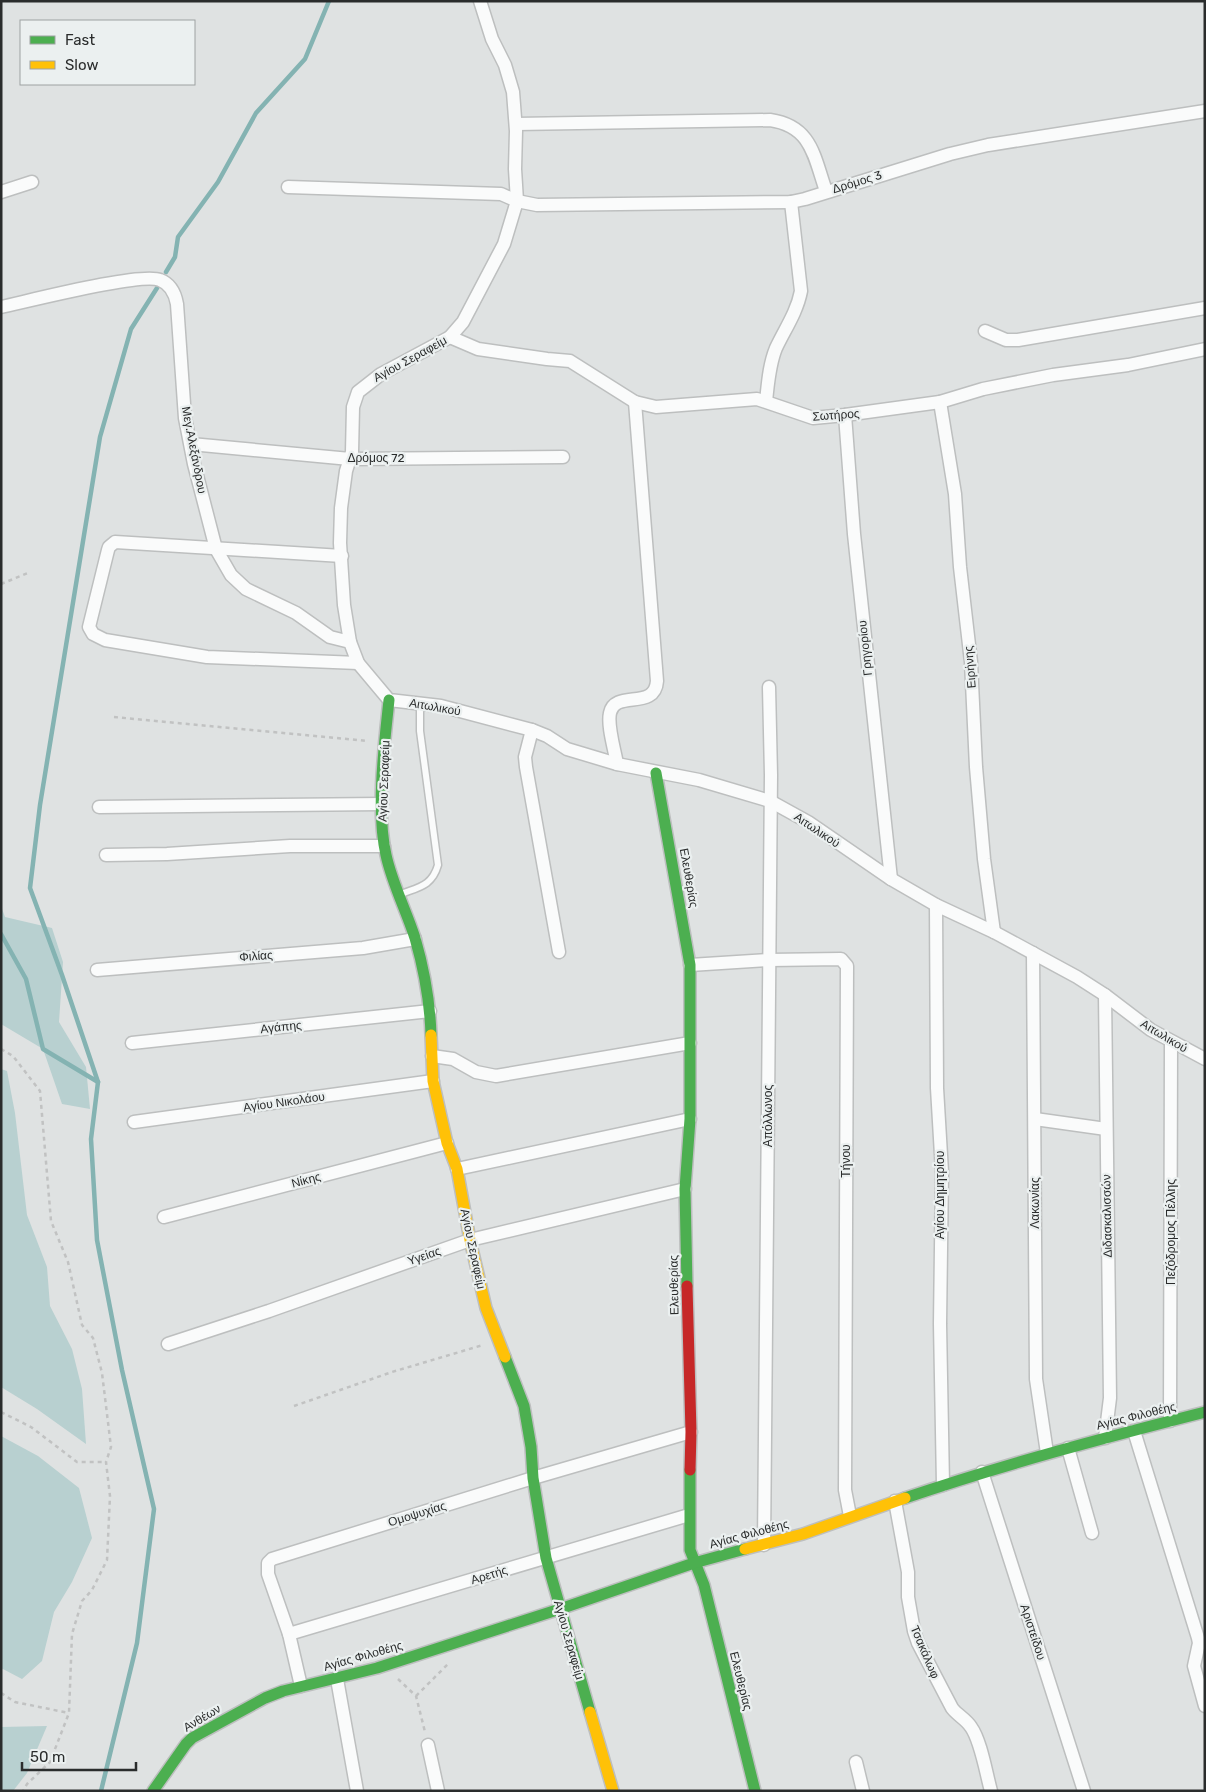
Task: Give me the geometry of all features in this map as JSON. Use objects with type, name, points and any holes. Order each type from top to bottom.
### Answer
[{"type":"street","name":"Αγίου Σεραφείμ","points":[[350,642],[344,605],[340,543],[341,508],[346,471],[352,452],[353,407],[358,392],[381,374],[450,337],[463,322],[504,244],[515,169],[516,124],[513,92],[505,65],[492,39],[480,1]]},
{"type":"street","name":"Δρόμος 3","points":[[288,187],[512,198],[537,205],[791,202],[988,144],[1205,111]]},
{"type":"street","points":[[516,124],[770,120],[783,122],[796,128],[805,138],[826,191]]},
{"type":"street","points":[[1,192],[32,182]]},
{"type":"street","points":[[766,401],[771,363],[799,303],[801,291],[791,202]]},
{"type":"street","name":"Μεγ.Αλεξάνδρου","points":[[1,306],[138,279],[155,278],[166,283],[172,289],[177,304],[185,418],[216,549],[230,574],[246,589],[296,613],[330,637],[350,642]]},
{"type":"street","points":[[985,331],[1006,340],[1018,340],[1205,308]]},
{"type":"street","name":"Σωτήρος","points":[[450,337],[478,349],[570,361],[635,402],[656,406],[757,399],[813,418],[845,416],[940,402],[983,389],[1053,375],[1128,365],[1205,349]]},
{"type":"street","points":[[617,764],[610,719],[611,710],[623,701],[648,696],[656,690],[658,681],[635,402]]},
{"type":"street","name":"Ειρήνης","points":[[940,402],[955,494],[960,567],[971,662],[976,768],[984,859],[994,932]]},
{"type":"street","name":"Γρηγορίου","points":[[845,416],[855,544],[891,879]]},
{"type":"street","name":"Δρόμος 72","points":[[191,444],[350,459],[563,457]]},
{"type":"street","points":[[342,556],[119,542],[112,544],[108,550],[89,627],[93,634],[105,640],[207,657],[358,663]]},
{"type":"street","points":[[350,642],[358,663],[389,700]]},
{"type":"street","name":"Απόλλωνος","points":[[764,1545],[771,775],[769,687]]},
{"type":"street","name":"Αγίου Σεραφείμ","points":[[389,700],[381,820],[386,856],[415,939],[430,1011],[433,1081],[447,1143],[457,1169],[470,1240],[486,1308],[524,1406],[532,1447],[533,1478],[546,1558],[613,1791]]},
{"type":"street","name":"Αιτωλικού","points":[[389,700],[442,706],[532,730],[547,736],[567,749],[617,764],[699,780],[770,801],[808,822],[891,879],[1033,953],[1105,995],[1151,1030],[1205,1059]]},
{"type":"street","points":[[532,730],[525,757],[526,767],[559,952]]},
{"type":"street","name":"Ελευθερίας","points":[[656,772],[690,965],[690,1120],[685,1189],[691,1432],[690,1550],[704,1585],[754,1791]]},
{"type":"street","points":[[100,807],[382,804]]},
{"type":"street","points":[[106,855],[167,854],[290,846],[384,846]]},
{"type":"street","name":"Αγίου Δημητρίου","points":[[936,904],[937,1088],[942,1172],[940,1324],[943,1485]]},
{"type":"street","name":"Φιλίας","points":[[97,970],[363,948],[415,939]]},
{"type":"street","name":"Λακωνίας","points":[[1033,953],[1036,1378],[1047,1454]]},
{"type":"street","name":"Τήνου","points":[[690,965],[769,960],[841,959],[847,966],[845,1490],[850,1516]]},
{"type":"street","name":"Διδασκαλισσών","points":[[1105,995],[1110,1398],[1105,1438]]},
{"type":"street","name":"Αγάπης","points":[[132,1043],[430,1011]]},
{"type":"street","name":"Πεζόδρομος Πέλλης","points":[[1170,1421],[1171,1042]]},
{"type":"street","points":[[432,1056],[453,1059],[476,1072],[496,1076],[690,1043]]},
{"type":"street","name":"Αγίου Νικολάου","points":[[134,1122],[433,1081]]},
{"type":"street","points":[[1035,1119],[1106,1129]]},
{"type":"street","points":[[457,1169],[690,1120]]},
{"type":"street","name":"Νίκης","points":[[164,1217],[447,1143]]},
{"type":"street","name":"Υγείας","points":[[168,1344],[269,1311],[470,1240],[685,1189]]},
{"type":"street","name":"Αγίας Φιλοθέης","points":[[283,1691],[377,1668],[560,1609],[694,1563],[803,1534],[850,1516],[982,1472],[1205,1412]]},
{"type":"street","points":[[1134,1431],[1198,1638],[1199,1643],[1194,1666],[1205,1706]]},
{"type":"street","name":"Ομοψυχίας","points":[[301,1686],[289,1634],[268,1574],[268,1563],[272,1559],[533,1478],[691,1432]]},
{"type":"street","points":[[1068,1448],[1092,1533]]},
{"type":"street","name":"Αριστείδου","points":[[982,1472],[1084,1791]]},
{"type":"street","name":"Τσακάλωφ","points":[[895,1501],[908,1572],[908,1597],[914,1631],[918,1643],[952,1708],[957,1715],[966,1721],[976,1736],[991,1791]]},
{"type":"street","name":"Αρετής","points":[[289,1634],[689,1515]]},
{"type":"street","points":[[337,1679],[357,1791]]},
{"type":"street","name":"Ανθέων","points":[[153,1791],[192,1738],[265,1698],[283,1691]]},
{"type":"street","points":[[428,1745],[438,1791]]},
{"type":"street","points":[[856,1762],[862,1791]]},
{"type":"lane","points":[[400,895],[429,882],[433,878],[438,864],[420,732],[420,702]]},
{"type":"path","points":[[1,584],[28,573]]},
{"type":"path","points":[[114,717],[385,742]]},
{"type":"path","points":[[1,1049],[13,1056],[40,1091],[51,1221],[68,1262],[82,1325],[93,1338],[102,1373],[111,1447],[106,1462],[110,1496],[107,1560],[92,1590],[82,1602],[72,1634],[69,1713],[50,1762],[23,1791]]},
{"type":"path","points":[[294,1406],[392,1372],[499,1340]]},
{"type":"path","points":[[1,1412],[31,1427],[77,1462],[106,1462]]},
{"type":"path","points":[[416,1696],[454,1658]]},
{"type":"path","points":[[377,1668],[400,1680],[416,1696],[428,1745]]},
{"type":"path","points":[[1,1693],[15,1702],[69,1713]]},
{"type":"shaded area","points":[[1,906],[5,917],[52,928],[63,962],[59,1022],[86,1067],[90,1109],[62,1104],[43,1049],[1,1024]]},
{"type":"shaded area","points":[[1,1069],[7,1071],[15,1113],[27,1215],[47,1267],[50,1306],[72,1349],[82,1389],[86,1444],[37,1409],[1,1387]]},
{"type":"shaded area","points":[[1,1436],[38,1456],[79,1488],[92,1538],[72,1582],[54,1612],[42,1661],[22,1679],[1,1668]]},
{"type":"shaded area","points":[[47,1726],[27,1773],[13,1791],[1,1791],[1,1727]]},
{"type":"waterway","points":[[166,272],[175,257],[178,237],[218,182],[256,113],[305,59],[329,1]]},
{"type":"waterway","points":[[101,1791],[137,1643],[154,1509],[122,1370],[97,1240],[91,1139],[98,1082],[30,888],[40,805],[100,437],[131,329],[157,288]]},
{"type":"waterway","points":[[1,934],[26,979],[43,1049],[98,1082]]},
{"type":"traffic: fast","points":[[389,700],[381,799],[383,837],[395,886],[415,938],[421,962],[428,998],[431,1035]]},
{"type":"traffic: fast","points":[[656,773],[690,965],[690,1119],[685,1189],[687,1286]]},
{"type":"traffic: fast","points":[[505,1357],[524,1406],[546,1558],[590,1712]]},
{"type":"traffic: fast","points":[[905,1498],[1054,1452],[1205,1412]]},
{"type":"traffic: fast","points":[[690,1470],[690,1550],[704,1585],[755,1791]]},
{"type":"traffic: fast","points":[[153,1791],[192,1738],[265,1698],[283,1691],[377,1668],[560,1609],[694,1563],[745,1549]]},
{"type":"traffic: slow","points":[[431,1035],[433,1081],[447,1143],[457,1169],[470,1240],[486,1308],[505,1357]]},
{"type":"traffic: slow","points":[[745,1549],[803,1534],[905,1498]]},
{"type":"traffic: slow","points":[[590,1712],[613,1791]]},
{"type":"traffic: jam","points":[[687,1286],[691,1432],[690,1470]]}]
